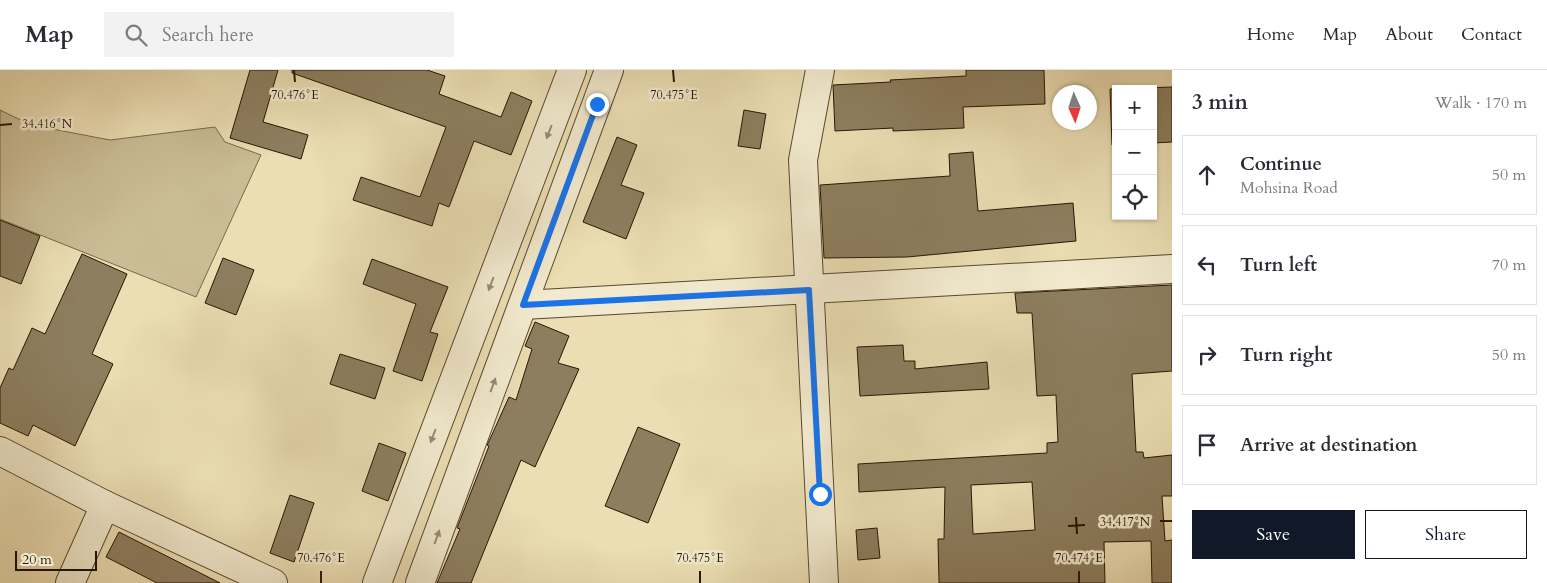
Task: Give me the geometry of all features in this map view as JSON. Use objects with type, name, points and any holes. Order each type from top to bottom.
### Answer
[{"type":"street","points":[[420,583],[608,70]]},
{"type":"street","points":[[820,70],[803,160],[824,583]]},
{"type":"street","points":[[377,583],[568,81],[597,104]]},
{"type":"street","points":[[523,305],[1172,269]]},
{"type":"street","points":[[471,338],[506,351]]},
{"type":"street","points":[[0,451],[104,505],[273,583]]},
{"type":"street","points":[[70,583],[104,505]]},
{"type":"shaded area","points":[[0,110],[31,125],[110,140],[215,127],[225,142],[261,155],[196,297],[0,219]]},
{"type":"building","points":[[250,70],[278,70],[263,122],[308,135],[301,159],[230,138]]},
{"type":"building","points":[[292,70],[427,70],[445,76],[439,94],[501,117],[511,92],[532,101],[511,155],[474,141],[449,207],[439,203],[432,226],[353,200],[361,177],[420,197],[446,127],[292,73]]},
{"type":"building","points":[[966,70],[1044,70],[1045,104],[963,107],[964,128],[893,131],[893,128],[835,131],[833,85],[966,76]]},
{"type":"building","points":[[1172,87],[1172,142],[1157,143],[1157,88]]},
{"type":"building","points":[[1110,89],[1112,89],[1112,145]]},
{"type":"building","points":[[744,110],[766,114],[760,149],[738,146]]},
{"type":"building","points":[[617,137],[637,145],[621,185],[644,193],[626,239],[583,222]]},
{"type":"building","points":[[973,152],[978,211],[1073,203],[1076,241],[907,257],[824,258],[820,185],[950,176],[949,154]]},
{"type":"building","points":[[0,220],[40,236],[21,284],[0,276]]},
{"type":"building","points":[[82,254],[127,274],[92,354],[113,364],[75,446],[33,425],[28,436],[0,423],[0,388],[9,368],[13,370],[32,328],[45,334]]},
{"type":"building","points":[[223,258],[254,270],[236,315],[205,303]]},
{"type":"building","points":[[372,259],[448,287],[430,332],[438,334],[422,381],[393,371],[416,304],[363,284]]},
{"type":"building","points":[[1172,285],[1172,371],[1132,374],[1136,452],[1143,452],[1144,458],[1172,455],[1172,496],[1162,496],[1165,541],[1172,540],[1172,583],[1152,583],[1151,541],[1104,542],[1105,583],[939,583],[938,539],[944,539],[945,487],[859,492],[858,464],[1047,453],[1047,443],[1058,442],[1056,395],[1037,396],[1032,313],[1017,313],[1015,293]],"holes":[[[1032,482],[1035,530],[973,534],[971,485]]]},
{"type":"building","points":[[535,322],[569,336],[558,363],[579,369],[535,467],[521,460],[471,583],[437,583],[460,529],[457,528],[489,446],[487,445],[509,397],[516,400],[532,349],[525,346]]},
{"type":"building","points":[[903,345],[904,361],[915,361],[915,369],[987,362],[989,389],[860,396],[857,347]]},
{"type":"building","points":[[340,354],[385,368],[375,399],[330,384]]},
{"type":"building","points":[[638,427],[680,444],[648,523],[605,506]]},
{"type":"building","points":[[379,443],[406,453],[388,501],[362,491]]},
{"type":"building","points":[[290,495],[314,503],[294,562],[270,553]]},
{"type":"building","points":[[877,528],[880,558],[858,560],[856,530]]},
{"type":"building","points":[[119,532],[220,583],[157,583],[106,557]]},
{"type":"route","points":[[597,104],[523,305],[809,290],[820,494]]}]
